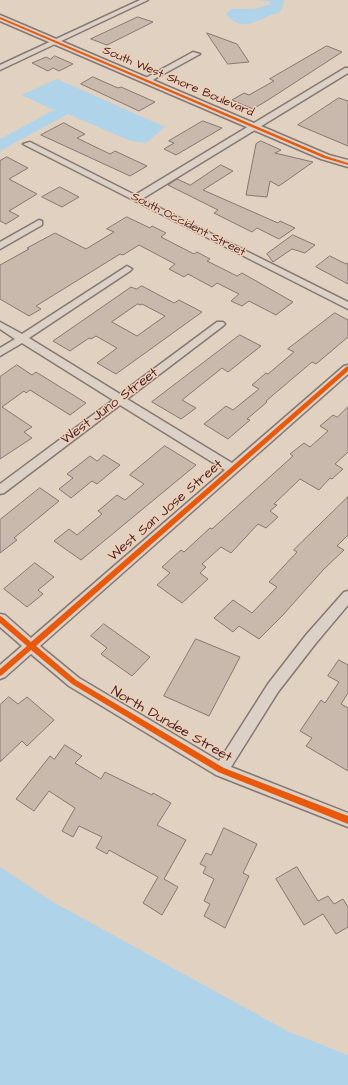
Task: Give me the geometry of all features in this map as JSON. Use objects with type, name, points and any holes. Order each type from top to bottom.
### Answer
[{"type":"street","points":[[0,68],[145,0]]},
{"type":"street","name":"South West Shore Boulevard","points":[[0,18],[254,126],[348,164]]},
{"type":"street","points":[[146,80],[196,54]]},
{"type":"street","points":[[135,199],[348,70]]},
{"type":"street","name":"South Occident Street","points":[[27,144],[348,306]]},
{"type":"street","points":[[0,246],[39,223]]},
{"type":"street","points":[[0,353],[127,269]]},
{"type":"street","name":"West Juno Street","points":[[0,490],[220,324]]},
{"type":"street","points":[[0,325],[232,469]]},
{"type":"street","name":"West San Jose Street","points":[[0,673],[348,368]]},
{"type":"street","points":[[221,770],[274,688],[311,639],[348,596]]},
{"type":"street","name":"North Dundee Street","points":[[0,619],[74,682],[221,770],[348,820]]},
{"type":"water","points":[[255,0],[284,0],[279,13],[252,23],[239,24],[226,14],[231,9],[255,9],[271,4],[269,1]]},
{"type":"water","points":[[57,79],[165,127],[146,143],[131,141],[68,114],[0,151],[0,139],[54,110],[22,95]]},
{"type":"water","points":[[0,867],[53,902],[289,1032],[348,1055],[348,1085],[0,1085]]},
{"type":"building","points":[[138,17],[153,22],[107,45],[91,39]]},
{"type":"building","points":[[207,33],[237,44],[249,62],[228,64]]},
{"type":"building","points":[[327,46],[342,52],[253,109],[232,100],[244,93],[249,95],[274,81],[270,79]]},
{"type":"building","points":[[55,56],[73,64],[59,71],[53,68],[48,71],[32,63],[46,57],[50,59]]},
{"type":"building","points":[[93,77],[155,102],[139,111],[81,84]]},
{"type":"building","points":[[339,98],[348,101],[348,146],[298,125]]},
{"type":"building","points":[[203,121],[222,128],[176,155],[164,149],[174,143],[169,141]]},
{"type":"building","points":[[64,123],[85,134],[77,138],[110,154],[115,151],[147,166],[130,176],[41,135]]},
{"type":"building","points":[[261,141],[281,150],[275,153],[313,162],[279,186],[270,181],[267,197],[246,195],[256,144]]},
{"type":"building","points":[[7,157],[28,168],[9,179],[37,194],[9,211],[19,216],[6,224],[0,221],[0,161]]},
{"type":"building","points":[[221,165],[233,171],[203,190],[278,223],[280,221],[295,228],[279,239],[257,228],[252,232],[214,213],[218,210],[168,185],[177,179],[190,185]]},
{"type":"building","points":[[60,187],[79,197],[62,207],[42,197]]},
{"type":"building","points":[[127,217],[150,228],[152,226],[166,233],[161,237],[194,254],[197,252],[210,259],[207,261],[237,276],[242,273],[293,302],[276,315],[249,301],[242,306],[231,301],[239,294],[217,283],[212,287],[188,274],[184,277],[169,269],[175,264],[139,245],[123,255],[120,254],[36,306],[41,309],[29,316],[0,299],[0,265],[55,233],[86,249],[114,232],[107,229]]},
{"type":"building","points":[[293,235],[315,245],[305,253],[292,249],[273,262],[267,254]]},
{"type":"building","points":[[330,256],[346,264],[348,263],[348,284],[316,267]]},
{"type":"building","points":[[142,286],[174,303],[179,300],[202,312],[116,374],[97,363],[117,348],[96,336],[91,339],[89,338],[70,351],[53,341],[131,287],[136,289]],"holes":[[[138,304],[142,304],[165,316],[137,336],[112,322]]]},
{"type":"building","points":[[335,313],[348,320],[348,337],[316,364],[312,362],[266,401],[267,402],[247,419],[250,420],[228,439],[204,424],[226,406],[233,410],[259,389],[252,385],[266,373],[268,374],[294,352],[288,349]]},
{"type":"building","points":[[240,335],[261,346],[228,372],[222,368],[182,400],[196,408],[181,419],[152,402]]},
{"type":"building","points":[[17,365],[32,375],[36,372],[86,403],[70,415],[30,390],[26,393],[24,391],[2,407],[32,427],[24,432],[32,438],[0,459],[0,377]]},
{"type":"building","points":[[348,407],[348,452],[335,464],[343,469],[332,479],[330,478],[319,490],[300,479],[274,504],[277,505],[270,511],[278,517],[266,528],[258,524],[231,553],[221,547],[202,564],[206,567],[200,573],[208,579],[182,603],[157,585],[170,573],[162,567],[181,550],[184,552],[210,528],[212,529],[293,456],[290,454],[304,443],[310,447],[328,431],[320,426],[333,415],[337,417]]},
{"type":"building","points":[[165,446],[196,465],[81,560],[54,541],[69,529],[77,535],[102,514],[98,511],[117,495],[125,500],[144,484],[130,475]]},
{"type":"building","points":[[104,455],[120,465],[97,484],[92,481],[71,498],[59,489],[73,478],[67,474],[90,456],[97,461]]},
{"type":"building","points":[[40,488],[59,501],[14,538],[17,540],[0,553],[0,520]]},
{"type":"building","points":[[348,497],[348,535],[337,546],[344,550],[324,569],[282,616],[259,639],[239,626],[233,632],[214,618],[233,600],[252,613],[277,587],[269,582],[297,552],[294,550]]},
{"type":"building","points":[[35,563],[54,577],[38,590],[43,594],[27,607],[4,589]]},
{"type":"building","points":[[104,624],[150,657],[132,676],[101,654],[107,648],[91,636]]},
{"type":"building","points":[[196,639],[240,657],[209,716],[164,696]]},
{"type":"building","points":[[339,660],[348,665],[348,693],[341,704],[348,708],[348,771],[306,746],[312,738],[300,731],[321,700],[325,703],[339,682],[328,676]]},
{"type":"building","points":[[9,697],[18,704],[27,697],[54,720],[27,746],[22,741],[0,762],[0,705]]},
{"type":"building","points":[[65,745],[82,756],[75,763],[101,779],[105,772],[152,795],[153,793],[171,803],[157,825],[186,840],[164,879],[178,887],[162,915],[143,903],[158,877],[109,850],[107,854],[96,848],[102,837],[79,826],[73,837],[62,831],[75,808],[49,791],[34,811],[16,799],[50,756],[54,759]]},
{"type":"building","points":[[224,828],[257,844],[243,873],[249,876],[225,928],[204,916],[210,904],[204,901],[214,879],[203,873],[206,867],[200,864],[206,853],[211,855]]},
{"type":"building","points":[[297,867],[318,901],[328,896],[334,904],[343,899],[348,907],[348,927],[336,934],[323,914],[304,925],[276,879]]},
{"type":"cycle path","points":[[0,18],[325,157],[348,164]]},
{"type":"cycle path","points":[[0,673],[348,368]]},
{"type":"cycle path","points":[[0,619],[74,682],[221,770],[348,820]]}]
